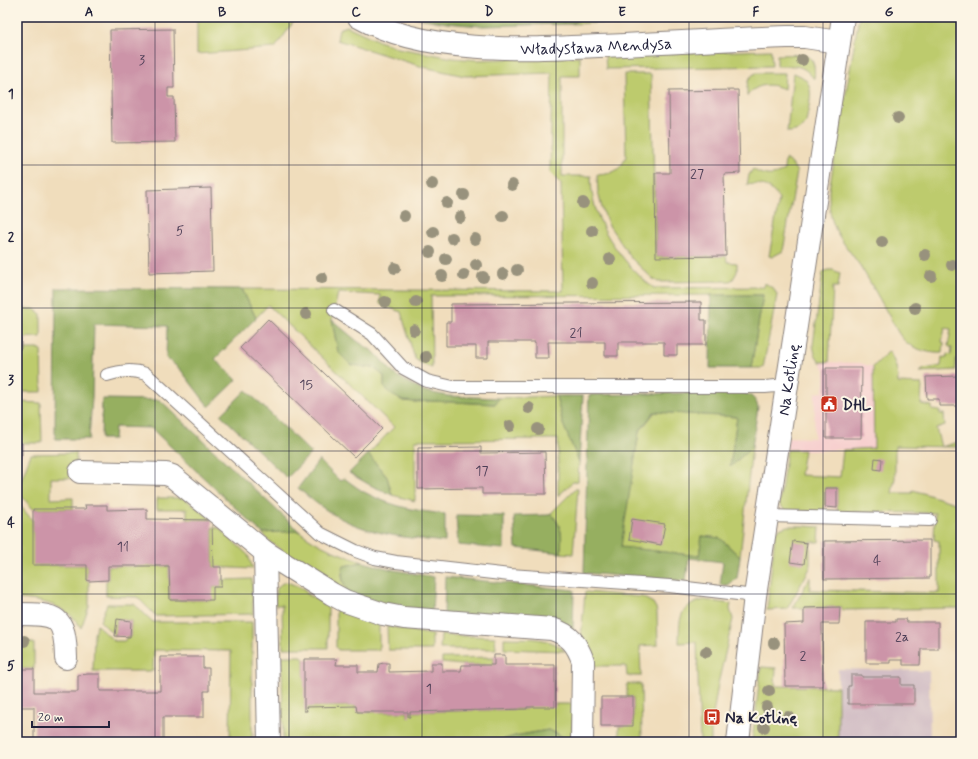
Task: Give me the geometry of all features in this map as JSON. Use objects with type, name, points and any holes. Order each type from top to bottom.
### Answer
[{"type":"street","name":"Władysława Mendysa","points":[[359,17],[390,32],[428,42],[490,47],[519,48],[593,46],[787,37],[805,37],[838,42]]},
{"type":"street","name":"Na Kotlinę","points":[[738,742],[755,596],[843,17]]},
{"type":"street","points":[[80,472],[166,474],[172,476],[266,552],[332,594],[364,608],[383,614],[436,622],[552,629],[562,632],[574,642],[583,661],[582,742]]},
{"type":"street","points":[[266,552],[269,742]]},
{"type":"street","points":[[17,614],[41,614],[53,617],[57,620],[66,637],[66,658]]},
{"type":"lane","points":[[334,310],[372,334],[403,368],[427,381],[453,387],[765,387],[787,385]]},
{"type":"lane","points":[[107,375],[128,370],[146,374],[320,534],[375,558],[396,562],[510,575],[670,586],[755,596]]},
{"type":"lane","points":[[767,516],[930,520]]},
{"type":"shaded area","points":[[820,362],[860,363],[873,367],[874,448],[785,452],[787,437],[814,438],[815,393],[823,392],[825,384],[825,370]]},
{"type":"shaded area","points":[[838,669],[929,671],[930,742],[838,742]]},
{"type":"shaded area","points":[[959,686],[961,686],[961,742],[956,742]]},
{"type":"green space","points":[[197,17],[297,17],[275,48],[197,54]]},
{"type":"green space","points":[[413,17],[587,17],[569,24],[480,26],[447,23]]},
{"type":"green space","points":[[587,17],[733,17],[732,19],[569,24]]},
{"type":"green space","points":[[859,17],[961,17],[961,358],[956,359],[956,370],[920,372],[924,369],[941,366],[942,357],[947,358],[947,354],[951,355],[952,348],[948,346],[951,329],[945,328],[942,342],[944,343],[943,353],[920,350],[908,344],[896,330],[864,272],[839,236],[832,219],[829,190]]},
{"type":"green space","points":[[347,26],[381,42],[398,48],[453,58],[477,60],[580,56],[580,76],[562,76],[562,176],[591,176],[594,201],[601,224],[613,245],[629,265],[650,286],[654,288],[764,287],[765,283],[774,289],[777,295],[763,368],[751,368],[763,295],[431,296],[432,368],[415,359],[401,312],[380,304],[380,295],[338,293],[332,320],[338,352],[364,367],[374,368],[384,376],[384,387],[403,401],[495,404],[499,398],[556,396],[563,424],[579,462],[578,481],[573,482],[558,496],[558,439],[415,440],[415,501],[392,495],[387,477],[368,454],[394,427],[268,305],[256,318],[242,289],[563,291],[561,184],[550,173],[552,73],[465,76],[423,67],[337,40],[339,29]]},
{"type":"green space","points":[[771,50],[772,66],[606,69],[605,55]]},
{"type":"green space","points":[[777,55],[799,55],[810,58],[813,63],[814,79],[806,70],[798,66],[777,66]]},
{"type":"green space","points":[[756,73],[785,73],[784,89],[764,85],[755,89],[747,96],[747,85],[750,77]]},
{"type":"green space","points":[[793,73],[801,76],[806,81],[809,86],[810,100],[806,123],[798,130],[787,132]]},
{"type":"green space","points":[[624,74],[651,74],[656,257],[726,256],[727,262],[737,263],[737,272],[730,281],[658,282],[632,259],[608,224],[598,192],[597,175],[615,171],[619,168],[626,156]]},
{"type":"green space","points":[[785,159],[792,164],[797,172],[783,251],[772,257],[769,256],[779,200],[766,186],[757,184],[747,185],[749,175],[753,169],[764,175],[780,173],[784,170]]},
{"type":"green space","points":[[833,270],[840,273],[838,287],[833,287],[829,362],[820,362],[815,354],[813,345],[823,272]]},
{"type":"green space","points":[[56,288],[242,289],[256,318],[215,359],[237,380],[209,407],[180,369],[166,358],[167,326],[94,324],[92,398],[89,439],[55,439]]},
{"type":"green space","points":[[711,295],[763,295],[751,368],[710,368]]},
{"type":"green space","points":[[17,309],[34,309],[41,314],[41,337],[17,338]]},
{"type":"green space","points":[[332,320],[357,341],[374,352],[395,375],[423,391],[448,396],[499,398],[495,404],[403,401],[392,395],[384,387],[384,376],[374,368],[351,365],[338,352]]},
{"type":"green space","points":[[17,349],[41,349],[42,392],[17,392]]},
{"type":"green space","points":[[889,351],[896,366],[898,383],[922,384],[921,404],[932,406],[932,410],[940,411],[940,414],[944,414],[945,425],[936,428],[941,447],[895,446],[895,478],[892,493],[912,493],[913,490],[958,504],[961,500],[961,608],[842,610],[842,607],[793,608],[810,577],[810,590],[939,593],[939,541],[934,540],[935,513],[839,512],[837,508],[837,488],[825,488],[825,507],[822,512],[786,511],[779,504],[787,450],[804,450],[800,475],[840,477],[843,450],[874,448],[873,367]]},
{"type":"green space","points":[[246,390],[311,453],[287,478],[221,415]]},
{"type":"green space","points":[[739,392],[752,396],[758,407],[752,447],[730,467],[737,417],[654,412],[639,432],[621,547],[699,556],[702,536],[720,538],[740,557],[737,578],[728,585],[720,585],[723,562],[689,558],[686,581],[584,573],[589,395]]},
{"type":"green space","points":[[556,396],[583,396],[579,462],[563,424]]},
{"type":"green space","points":[[102,399],[160,400],[299,531],[262,533],[151,428],[115,427],[114,439],[101,439]]},
{"type":"green space","points":[[17,402],[41,403],[42,443],[17,443]]},
{"type":"green space","points":[[655,412],[737,417],[730,467],[752,447],[740,557],[720,538],[702,536],[699,556],[620,547],[639,432]]},
{"type":"green space","points":[[961,441],[961,447],[942,447]]},
{"type":"green space","points":[[76,453],[76,478],[51,478],[51,499],[73,498],[73,509],[33,509],[17,491],[31,454]]},
{"type":"green space","points":[[368,454],[387,477],[392,495],[349,473]]},
{"type":"green space","points":[[319,460],[340,481],[344,478],[363,492],[388,503],[406,508],[445,514],[445,542],[402,537],[366,529],[349,523],[316,503],[298,488]]},
{"type":"green space","points":[[575,489],[578,489],[573,554],[561,553],[562,541],[560,527],[551,513]]},
{"type":"green space","points":[[157,498],[184,498],[212,520],[187,520],[187,509],[157,509]]},
{"type":"green space","points":[[17,502],[33,521],[34,565],[87,565],[87,580],[89,581],[89,606],[81,628],[76,620],[69,614],[53,605],[17,599]]},
{"type":"green space","points":[[551,513],[560,527],[562,541],[561,553],[516,548],[514,516],[548,515]]},
{"type":"green space","points":[[456,515],[504,516],[504,549],[458,545]]},
{"type":"green space","points":[[787,526],[820,527],[819,542],[810,542],[810,568],[787,609],[767,610],[775,534],[777,530]]},
{"type":"green space","points":[[213,527],[219,528],[248,555],[253,569],[213,567]]},
{"type":"green space","points":[[299,531],[322,546],[363,562],[344,566],[342,576],[348,593],[270,542],[262,533]]},
{"type":"green space","points":[[363,562],[394,570],[434,577],[432,612],[411,611],[348,593],[342,576],[344,566]]},
{"type":"green space","points":[[108,566],[169,566],[170,600],[212,600],[213,587],[221,587],[221,580],[252,579],[253,614],[156,616],[137,597],[106,596]]},
{"type":"green space","points":[[445,577],[574,590],[573,630],[444,614]]},
{"type":"green space","points":[[287,582],[304,589],[308,595],[328,604],[328,648],[283,648],[282,605],[275,605],[276,590],[280,585]]},
{"type":"green space","points":[[585,592],[642,597],[653,603],[657,613],[658,645],[640,646],[641,676],[627,676],[626,666],[590,666],[581,638]]},
{"type":"green space","points":[[704,600],[731,604],[730,609],[733,619],[718,684],[711,727],[711,742],[700,742],[697,642],[679,643],[680,621],[684,610],[695,603]]},
{"type":"green space","points":[[107,604],[134,604],[153,622],[252,622],[252,742],[230,742],[231,651],[154,650],[153,671],[93,671],[94,634],[97,625],[114,641],[125,641],[126,637],[130,637],[131,621],[117,619],[115,636],[100,621]]},
{"type":"green space","points":[[336,609],[363,620],[379,624],[379,650],[338,650],[336,647]]},
{"type":"green space","points":[[387,626],[432,635],[432,650],[388,650]]},
{"type":"green space","points":[[441,635],[495,637],[496,649],[440,649]]},
{"type":"green space","points":[[504,638],[544,640],[551,642],[565,651],[504,649]]},
{"type":"green space","points":[[17,643],[34,643],[34,669],[17,669]]},
{"type":"green space","points":[[282,656],[302,656],[304,659],[305,711],[307,711],[306,707],[356,706],[357,712],[408,712],[409,717],[410,712],[526,709],[527,707],[555,704],[574,704],[571,742],[548,730],[515,736],[496,742],[283,742]]},
{"type":"green space","points":[[494,657],[494,665],[462,665],[442,663],[442,658]]},
{"type":"green space","points":[[761,667],[776,668],[775,686],[838,687],[838,742],[752,742]]},
{"type":"green space","points":[[627,684],[641,684],[642,742],[619,742],[619,726],[633,725],[633,697],[627,697]]},
{"type":"green space","points":[[548,730],[570,742],[496,742],[515,736]]},
{"type":"building","points":[[173,29],[174,88],[168,88],[168,97],[174,97],[175,142],[112,143],[110,30]]},
{"type":"building","points":[[738,90],[740,173],[724,174],[726,256],[656,257],[655,173],[670,173],[669,91]]},
{"type":"building","points":[[211,188],[213,271],[149,273],[147,190]]},
{"type":"building","points":[[701,302],[701,320],[706,320],[706,345],[677,345],[677,355],[664,355],[664,342],[618,342],[618,356],[605,356],[605,342],[548,342],[549,358],[535,358],[535,342],[488,342],[488,358],[476,358],[476,346],[446,346],[446,322],[451,322],[451,304]]},
{"type":"building","points":[[268,319],[382,429],[354,457],[240,348]]},
{"type":"building","points":[[17,338],[21,338],[21,349],[17,349]]},
{"type":"building","points":[[826,368],[862,368],[861,438],[826,438]]},
{"type":"building","points":[[961,376],[961,406],[939,406],[939,399],[927,399],[926,377]]},
{"type":"building","points":[[17,392],[21,392],[21,402],[17,402]]},
{"type":"building","points":[[17,443],[22,443],[22,455],[17,455]]},
{"type":"building","points":[[481,447],[481,453],[545,452],[546,494],[482,494],[482,488],[418,489],[418,448]]},
{"type":"building","points":[[875,458],[882,459],[881,470],[874,469]]},
{"type":"building","points":[[825,488],[837,488],[837,508],[825,507]]},
{"type":"building","points":[[85,505],[107,505],[107,510],[147,509],[147,519],[212,520],[213,567],[221,567],[221,587],[213,587],[213,600],[170,600],[169,566],[108,566],[108,580],[89,581],[87,580],[87,565],[33,565],[33,509],[86,509]]},
{"type":"building","points":[[632,519],[665,524],[661,545],[629,539]]},
{"type":"building","points":[[930,540],[930,578],[824,579],[824,541]]},
{"type":"building","points":[[793,541],[807,543],[804,564],[790,562]]},
{"type":"building","points":[[840,607],[839,624],[822,624],[823,686],[785,686],[784,624],[804,623],[804,608]]},
{"type":"building","points":[[117,619],[131,621],[130,637],[115,636]]},
{"type":"building","points":[[896,619],[906,619],[907,622],[938,622],[938,649],[921,649],[920,665],[903,665],[903,660],[890,660],[890,663],[866,663],[866,622],[896,622]]},
{"type":"building","points":[[494,655],[505,655],[505,665],[555,665],[555,707],[410,712],[410,717],[408,717],[408,712],[357,712],[356,706],[306,707],[307,711],[304,711],[304,659],[337,659],[336,665],[358,665],[358,672],[378,672],[379,664],[384,663],[389,663],[389,672],[431,671],[431,663],[442,663],[442,671],[461,671],[462,665],[494,665]]},
{"type":"building","points":[[160,657],[203,657],[203,668],[209,668],[209,691],[204,691],[204,717],[163,717],[163,742],[34,742],[34,707],[17,707],[17,669],[34,669],[34,692],[78,692],[78,675],[88,674],[100,674],[100,691],[160,691]]},
{"type":"building","points":[[851,675],[862,675],[862,677],[901,677],[901,685],[914,685],[914,704],[848,704],[848,686],[851,686]]},
{"type":"building","points":[[601,697],[633,697],[633,726],[601,726]]},
{"type":"place","name":"DHL","points":[[829,404]]},
{"type":"place","name":"Na Kotlinę","points":[[712,717]]}]
